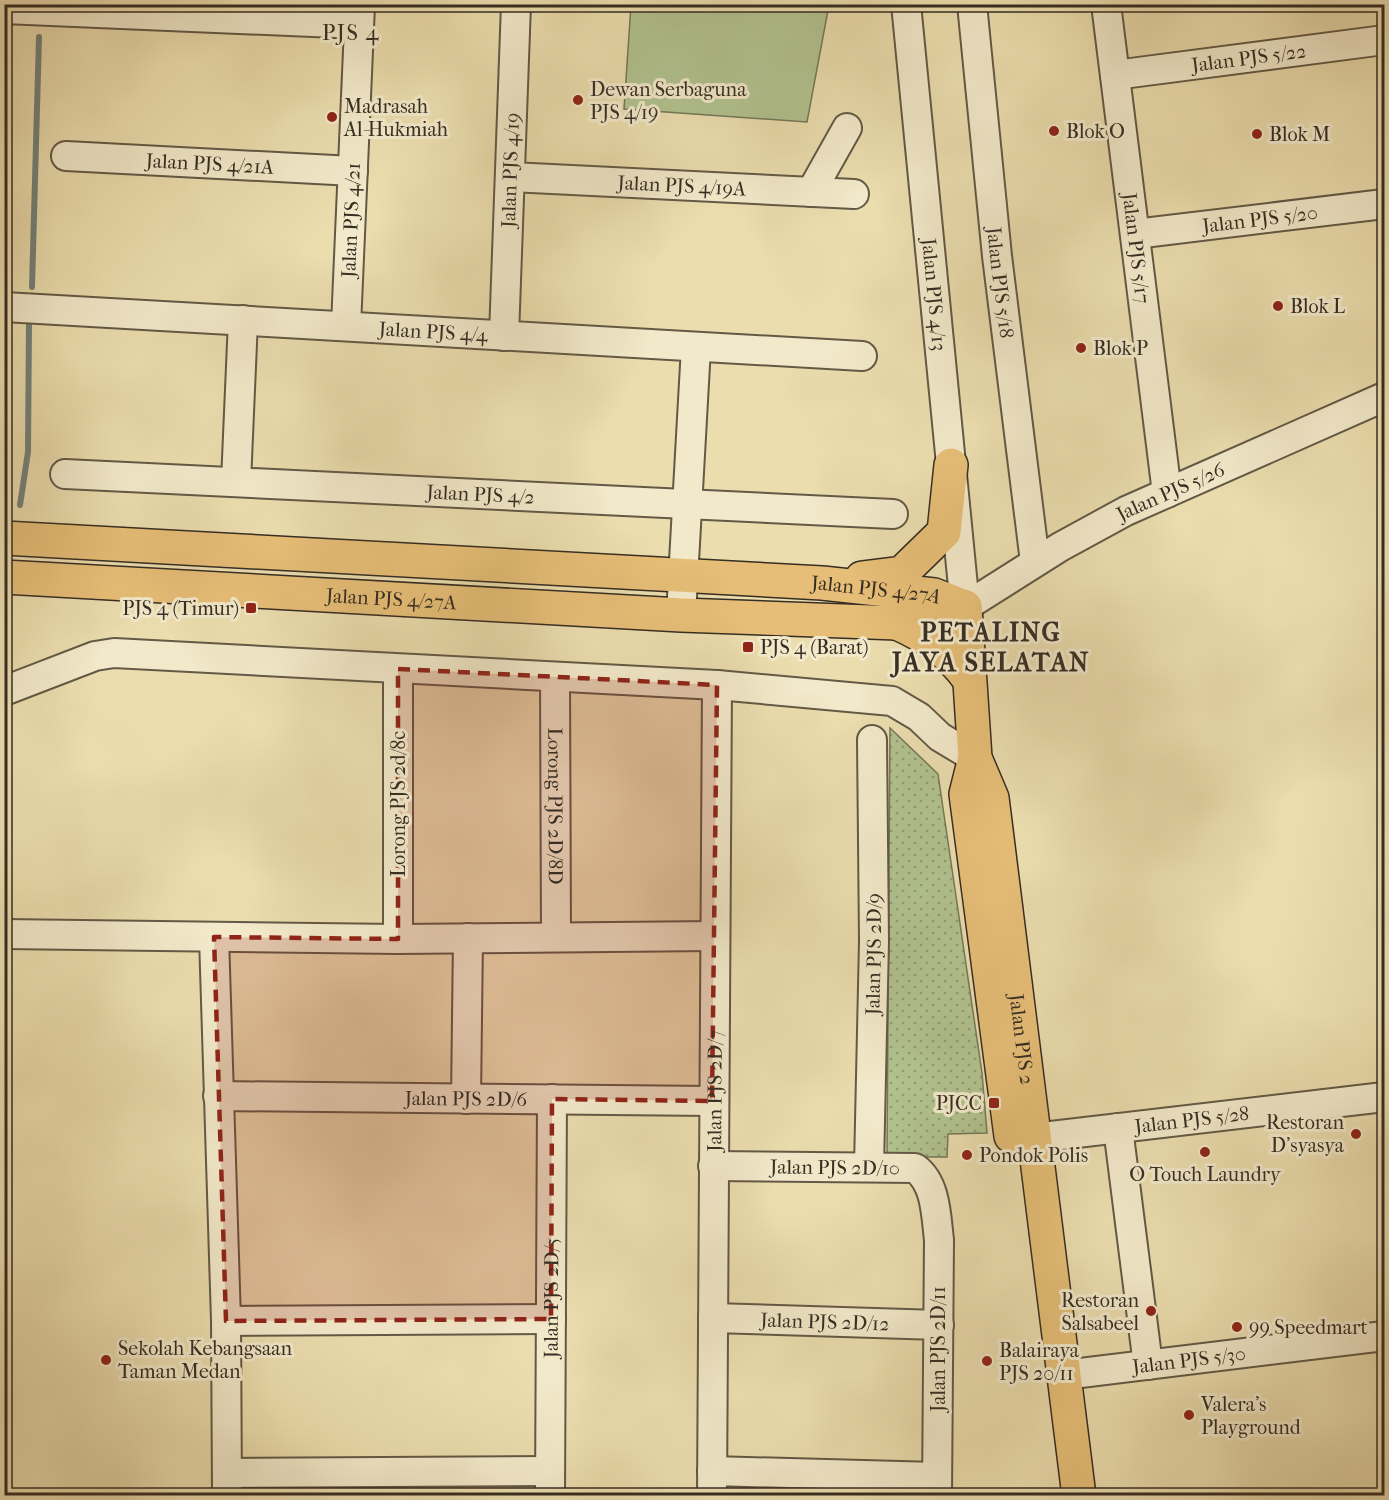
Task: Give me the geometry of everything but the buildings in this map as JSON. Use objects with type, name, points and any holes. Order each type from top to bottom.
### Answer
[{"type":"main road","points":[[822,583],[902,573],[914,563],[944,532],[951,465]]},
{"type":"main road","name":"Jalan PJS 4/27A","points":[[4,538],[822,583],[964,596]]},
{"type":"main road","points":[[116,582],[131,578],[136,570],[131,556],[118,544]]},
{"type":"main road","points":[[214,549],[203,558],[197,569],[201,579],[215,588]]},
{"type":"main road","name":"Jalan PJS 4/27A","points":[[4,576],[681,615],[897,622],[933,620],[964,596]]},
{"type":"main road","name":"Jalan PJS 2","points":[[964,596],[975,758],[992,798],[1079,1496]]},
{"type":"main road","points":[[897,622],[942,648],[969,679]]},
{"type":"main road","points":[[975,758],[966,794],[1058,1496]]},
{"type":"street","name":"Jalan PJS 4/19","points":[[504,336],[516,4]]},
{"type":"street","name":"Jalan PJS 4/13","points":[[906,4],[964,596]]},
{"type":"street","name":"Jalan PJS 5/18","points":[[972,4],[997,256],[1035,562]]},
{"type":"street","name":"Jalan PJS 5/17","points":[[1106,4],[1167,493]]},
{"type":"street","points":[[15,8],[359,14]]},
{"type":"street","name":"Jalan PJS 4/21","points":[[346,326],[359,14]]},
{"type":"street","name":"Jalan PJS 5/22","points":[[1115,75],[1384,40]]},
{"type":"street","points":[[810,192],[847,128]]},
{"type":"street","name":"Jalan PJS 4/21A","points":[[66,156],[353,171]]},
{"type":"street","name":"Jalan PJS 4/19A","points":[[511,177],[854,194]]},
{"type":"street","name":"Jalan PJS 5/20","points":[[1135,234],[1384,204]]},
{"type":"street","name":"Jalan PJS 4/4","points":[[4,307],[862,356]]},
{"type":"street","points":[[236,482],[243,320]]},
{"type":"street","points":[[681,615],[696,347]]},
{"type":"street","name":"Jalan PJS 5/26","points":[[964,596],[1035,562],[1126,511],[1384,397]]},
{"type":"street","name":"Jalan PJS 4/2","points":[[65,474],[893,514]]},
{"type":"street","points":[[4,691],[95,656],[114,653],[717,685],[892,701],[919,717],[940,736],[975,758]]},
{"type":"street","name":"Lorong PJS 2d/8c","points":[[398,669],[398,939]]},
{"type":"street","name":"Lorong PJS 2D/8D","points":[[555,677],[556,936]]},
{"type":"street","name":"Jalan PJS 2D/7","points":[[712,1483],[713,936],[717,685]]},
{"type":"street","name":"Jalan PJS 2D/9","points":[[869,1167],[874,941],[872,740]]},
{"type":"street","points":[[4,934],[398,939],[713,936]]},
{"type":"street","points":[[214,937],[226,1321],[227,1484],[550,1483]]},
{"type":"street","points":[[466,1099],[468,938]]},
{"type":"street","name":"Jalan PJS 2D/6","points":[[218,1096],[712,1101]]},
{"type":"street","name":"Jalan PJS 5/28","points":[[1034,1138],[1384,1097]]},
{"type":"street","name":"Jalan PJS 2D/5","points":[[550,1483],[552,1099]]},
{"type":"street","points":[[1118,1128],[1148,1365]]},
{"type":"street","name":"Jalan PJS 2D/10","points":[[713,1166],[915,1168],[926,1176],[934,1204]]},
{"type":"street","name":"Jalan PJS 2D/11","points":[[934,1204],[939,1240],[937,1486]]},
{"type":"street","name":"Jalan PJS 2D/12","points":[[713,1318],[939,1325]]},
{"type":"street","points":[[226,1321],[551,1319]]},
{"type":"street","name":"Jalan PJS 5/30","points":[[1064,1375],[1384,1336]]},
{"type":"street","points":[[712,1483],[937,1486]]},
{"type":"highlighted area","points":[[398,669],[717,685],[712,1101],[552,1099],[551,1319],[226,1321],[214,937],[398,939]]},
{"type":"green space","points":[[631,5],[829,5],[807,122],[624,109]]},
{"type":"green space","points":[[985,5],[1057,5],[1057,8],[985,9]]},
{"type":"green space","points":[[890,728],[938,774],[982,1073],[987,1133],[948,1134],[947,1157],[887,1157]]},
{"type":"waterway","points":[[32,287],[39,37]]},
{"type":"waterway","points":[[20,505],[28,452],[29,323]]},
{"type":"place","name":"Dewan Serbaguna PJS 4/19","points":[[578,100]]},
{"type":"place","name":"Madrasah Al-Hukmiah","points":[[332,117]]},
{"type":"place","name":"Blok O","points":[[1054,131]]},
{"type":"place","name":"Blok M","points":[[1257,134]]},
{"type":"place","name":"Blok L","points":[[1278,306]]},
{"type":"place","name":"Blok P","points":[[1081,348]]},
{"type":"place","name":"PJS 4 (Timur)","points":[[251,608]]},
{"type":"place","name":"PJS 4 (Barat)","points":[[748,647]]},
{"type":"place","name":"PJCC","points":[[994,1103]]},
{"type":"place","name":"Restoran D'syasya","points":[[1356,1134]]},
{"type":"place","name":"O Touch Laundry","points":[[1205,1152]]},
{"type":"place","name":"Pondok Polis","points":[[967,1155]]},
{"type":"place","name":"Restoran Salsabeel","points":[[1151,1311]]},
{"type":"place","name":"99 Speedmart","points":[[1237,1327]]},
{"type":"place","name":"Sekolah Kebangsaan Taman Medan","points":[[106,1360]]},
{"type":"place","name":"Balairaya PJS 20/11","points":[[987,1361]]},
{"type":"place","name":"Valera's Playground","points":[[1189,1415]]},
{"type":"district","name":"PJS 4","points":[[351,33]]},
{"type":"district","name":"PETALING JAYA SELATAN","points":[[991,647]]}]
